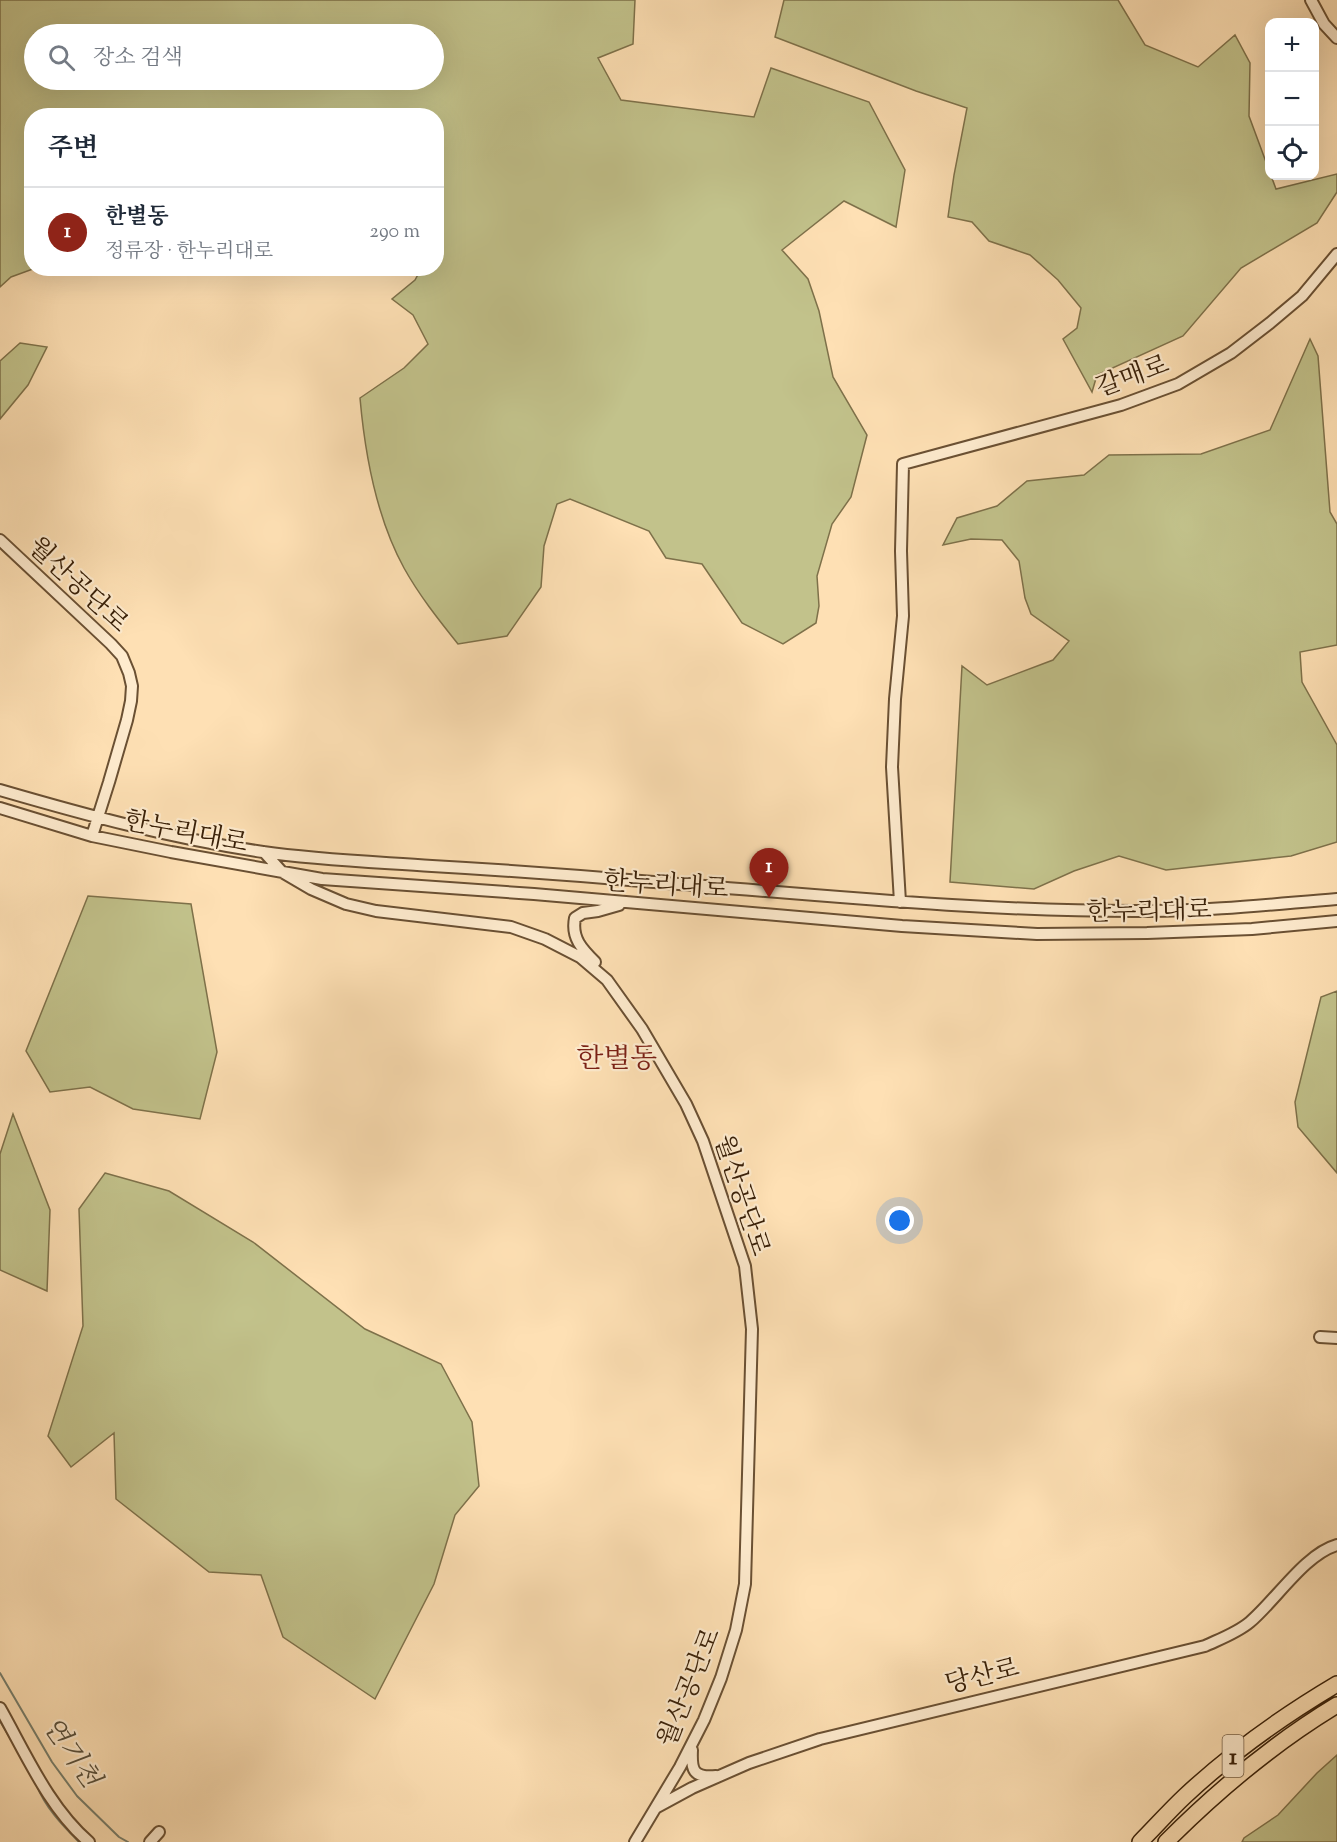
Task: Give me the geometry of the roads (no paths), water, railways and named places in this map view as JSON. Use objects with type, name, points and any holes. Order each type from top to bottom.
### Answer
[{"type":"highway","name":"1","points":[[1140,1842],[1185,1796],[1233,1755],[1300,1706],[1337,1684]]},
{"type":"highway","name":"1","points":[[1166,1842],[1199,1809],[1246,1768],[1312,1720],[1337,1705]]},
{"type":"street","points":[[1311,0],[1324,24],[1337,38]]},
{"type":"street","name":"갈매로","points":[[900,902],[892,767],[895,699],[903,616],[901,551],[903,464],[1121,405],[1178,384],[1231,353],[1270,323],[1302,296],[1337,254]]},
{"type":"street","name":"월산공단로","points":[[0,540],[111,644],[122,656],[129,673],[132,686],[127,720],[92,836]]},
{"type":"street","name":"한누리대로","points":[[0,790],[98,818],[173,834],[264,852],[324,859],[581,876],[900,902],[1047,910],[1151,911],[1337,899]]},
{"type":"street","name":"한누리대로","points":[[0,808],[92,836],[322,879],[902,926],[1037,934],[1252,929],[1337,921]]},
{"type":"street","name":"월산공단로","points":[[264,852],[282,872],[311,890],[346,904],[376,911],[511,927],[545,939],[580,957],[607,980],[642,1029],[686,1104],[703,1142],[745,1266],[752,1329],[745,1584],[736,1630],[721,1678],[692,1746],[657,1807]]},
{"type":"street","points":[[607,980],[602,970],[574,937],[575,918],[583,913],[598,912],[626,902]]},
{"type":"street","points":[[1320,1337],[1337,1338]]},
{"type":"street","name":"당산로","points":[[635,1842],[657,1807],[692,1788],[776,1752],[820,1738],[1205,1646],[1228,1636],[1250,1622],[1313,1559],[1329,1547],[1337,1545]]},
{"type":"street","points":[[0,1708],[59,1812],[89,1842]]},
{"type":"street","points":[[692,1746],[691,1766],[694,1771],[711,1777],[722,1775]]},
{"type":"waterway","name":"연기천","points":[[0,1673],[52,1762],[77,1796],[119,1837],[128,1842]]},
{"type":"waterway","points":[[0,1721],[13,1743]]},
{"type":"waterway","points":[[36,1784],[54,1815],[79,1842]]},
{"type":"place","name":"한별동","points":[[769,898]]},
{"type":"district","name":"한별동","points":[[617,1057]]}]
